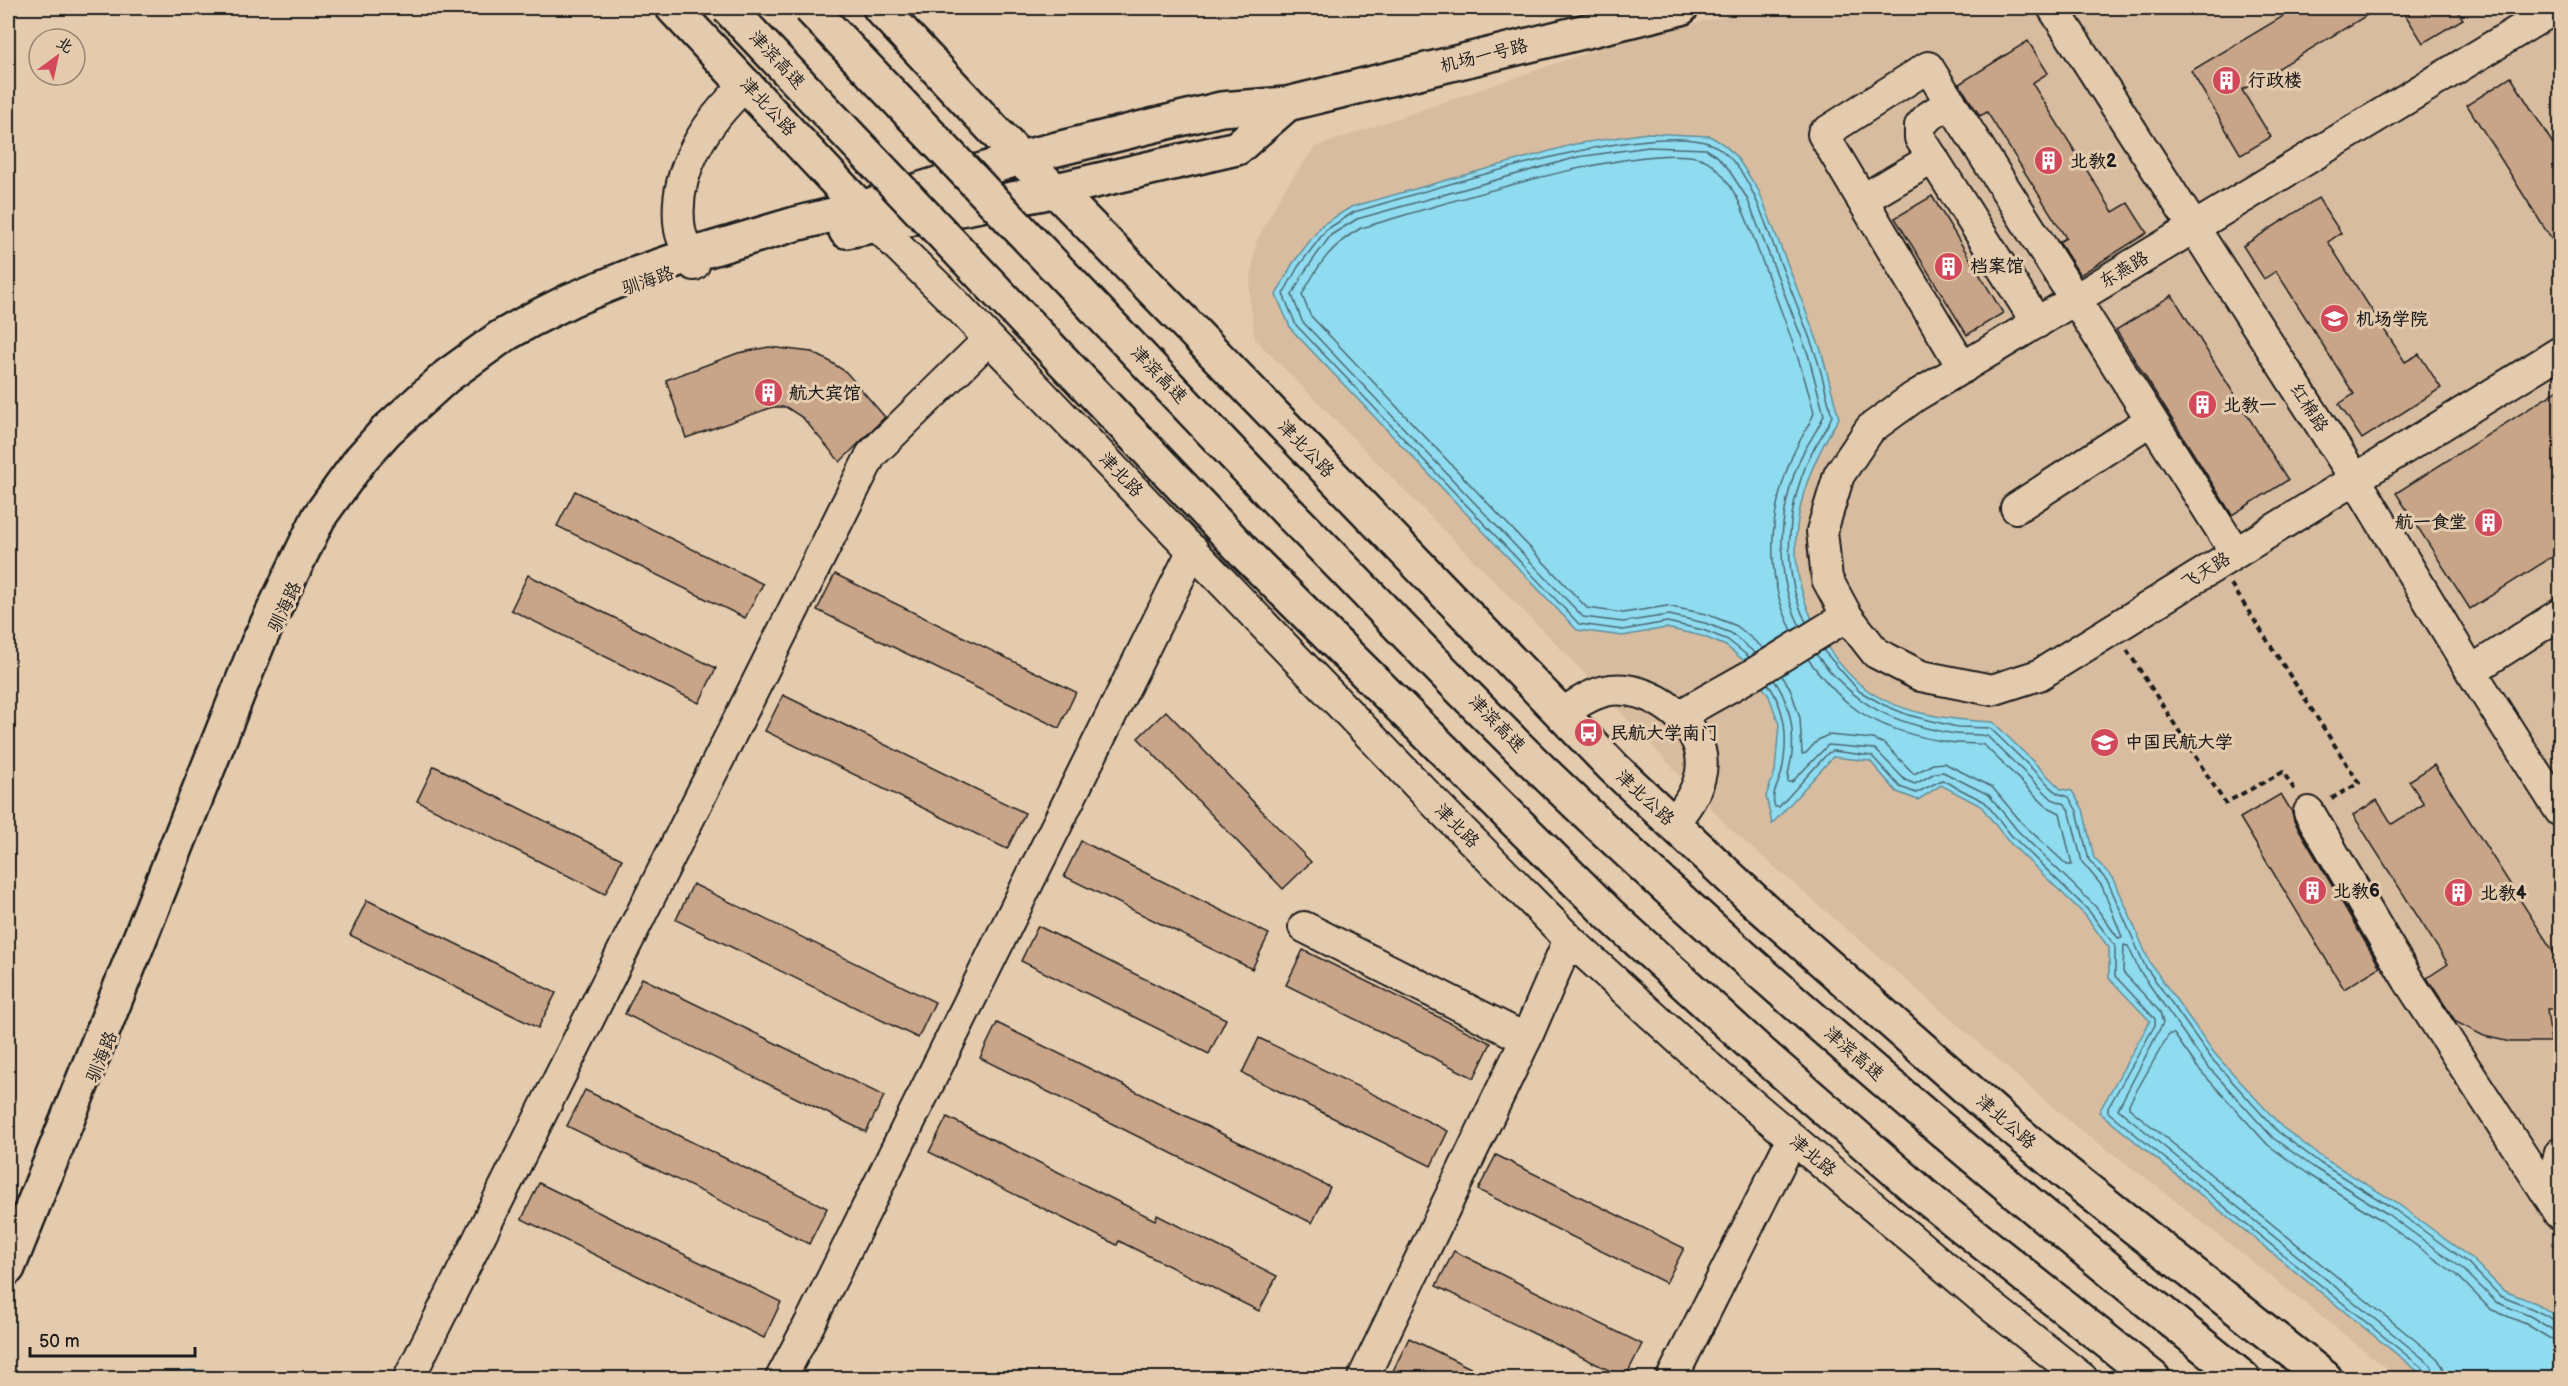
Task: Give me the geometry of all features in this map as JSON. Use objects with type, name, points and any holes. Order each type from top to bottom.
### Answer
[{"type":"main road","name":"津北公路","points":[[673,8],[747,84],[869,217]]},
{"type":"main road","name":"津滨高速","points":[[728,8],[1248,556],[1610,915],[1761,1053],[1927,1198],[2153,1378]]},
{"type":"main road","name":"津滨高速","points":[[810,8],[1292,515],[1553,781],[1762,975],[1920,1113],[2243,1378]]},
{"type":"main road","name":"津北公路","points":[[880,8],[1050,192],[1574,744],[1641,810],[1798,956],[1953,1095],[2059,1185],[2304,1378]]},
{"type":"main road","name":"机场一号路","points":[[1020,158],[1221,109],[1287,104],[1681,8]]},
{"type":"main road","name":"机场一号路","points":[[1050,192],[1237,148],[1287,104]]},
{"type":"main road","points":[[869,217],[1020,158]]},
{"type":"main road","name":"津北公路","points":[[1050,192],[1561,715],[1755,902],[2066,1173],[2325,1378]]},
{"type":"main road","points":[[869,217],[1050,192]]},
{"type":"main road","name":"驯海路","points":[[8,1293],[269,640],[305,563],[345,498],[392,440],[465,373],[546,322],[692,260],[795,224],[869,217]]},
{"type":"main road","name":"驯海路","points":[[8,1268],[258,643],[303,546],[337,490],[373,445],[415,404],[462,365],[501,337],[571,300],[630,276],[692,260]]},
{"type":"street","name":"红棉路","points":[[2053,8],[2356,480],[2471,671],[2560,811]]},
{"type":"street","name":"东燕路","points":[[1847,616],[1827,579],[1822,531],[1839,475],[1870,429],[1914,397],[2556,8]]},
{"type":"street","points":[[1963,368],[1823,134],[1929,67],[2151,420],[2227,558]]},
{"type":"street","points":[[692,260],[680,232],[680,198],[687,164],[714,119],[728,101],[747,84]]},
{"type":"street","points":[[1951,102],[1920,126],[1920,138],[2037,323]]},
{"type":"street","points":[[1862,200],[1933,158]]},
{"type":"street","name":"津北路","points":[[869,217],[990,339],[1438,806],[1569,939],[1721,1078],[1792,1139],[1991,1306],[2082,1378]]},
{"type":"street","points":[[409,1378],[871,455],[990,339]]},
{"type":"street","name":"飞天路","points":[[1847,616],[1876,653],[1921,676],[1992,690],[2039,675],[2560,352]]},
{"type":"street","points":[[2016,508],[2151,420]]},
{"type":"street","points":[[781,1378],[816,1312],[1193,550]]},
{"type":"street","points":[[2471,671],[2560,614]]},
{"type":"street","points":[[1680,715],[1753,674],[1847,616]]},
{"type":"street","points":[[1561,715],[1578,702],[1606,691],[1630,690],[1656,700],[1680,715],[1699,744],[1702,770],[1697,787],[1684,812],[1673,824]]},
{"type":"street","points":[[2309,812],[2408,980],[2554,1204]]},
{"type":"street","points":[[1304,927],[1526,1039]]},
{"type":"street","points":[[1363,1378],[1526,1039],[1569,939]]},
{"type":"street","points":[[1672,1378],[1792,1139]]},
{"type":"street","points":[[2554,1204],[2560,1153]]},
{"type":"path","points":[[2114,629],[2225,803],[2283,772],[2309,812],[2359,783],[2227,558]]},
{"type":"shaded area","name":"中国民航大学","points":[[1760,8],[2560,8],[2560,1378],[2399,1378],[2150,1181],[2075,1126],[1727,826],[1570,658],[1255,339],[1249,291],[1256,242],[1283,191],[1315,147],[1626,39]]},
{"type":"water","points":[[1647,133],[1710,136],[1726,146],[1738,159],[1759,191],[1821,350],[1839,418],[1824,443],[1803,495],[1796,548],[1798,575],[1805,602],[1817,629],[1831,652],[1862,686],[1891,703],[1924,714],[1993,722],[2061,789],[2072,791],[2083,809],[2094,858],[2114,879],[2150,963],[2215,1054],[2282,1127],[2323,1158],[2394,1201],[2472,1259],[2504,1291],[2536,1303],[2560,1319],[2560,1378],[2426,1378],[2099,1112],[2150,1021],[2109,978],[2109,948],[2085,915],[2007,840],[1981,806],[1941,785],[1918,800],[1897,792],[1870,761],[1833,757],[1772,824],[1766,796],[1775,771],[1779,724],[1769,696],[1743,660],[1726,646],[1702,636],[1666,628],[1623,636],[1577,630],[1291,329],[1276,295],[1293,263],[1322,225],[1351,207],[1575,144]]},
{"type":"water","points":[[191,1370],[248,1375],[254,1378],[130,1378],[134,1375]]},
{"type":"building","name":"行政楼","points":[[2297,8],[2379,8],[2242,90],[2271,137],[2241,155],[2191,71]]},
{"type":"building","points":[[2401,8],[2455,8],[2463,19],[2423,43]]},
{"type":"building","name":"北教2","points":[[2028,41],[2048,73],[2032,83],[2113,212],[2128,203],[2147,233],[2080,275],[2059,242],[2066,238],[1987,112],[1980,116],[1959,84]]},
{"type":"building","points":[[2511,77],[2560,155],[2560,253],[2467,105]]},
{"type":"building","name":"档案馆","points":[[1932,196],[2003,313],[1967,335],[1895,218]]},
{"type":"building","points":[[2318,198],[2341,233],[2328,242],[2405,362],[2419,354],[2441,388],[2362,439],[2339,404],[2354,394],[2276,271],[2264,279],[2243,246]]},
{"type":"building","name":"北教一","points":[[2172,295],[2288,480],[2232,515],[2116,330]]},
{"type":"building","name":"航大宾馆","points":[[769,347],[812,352],[829,361],[846,372],[885,417],[840,462],[803,418],[786,407],[773,407],[686,438],[666,380],[738,353]]},
{"type":"building","name":"航一食堂","points":[[2560,389],[2560,552],[2470,609],[2396,493]]},
{"type":"building","points":[[575,491],[763,584],[745,618],[557,526]]},
{"type":"building","points":[[835,574],[1076,692],[1059,728],[817,610]]},
{"type":"building","points":[[528,575],[716,668],[699,703],[511,610]]},
{"type":"building","points":[[783,695],[1025,813],[1007,849],[765,731]]},
{"type":"building","points":[[1166,711],[1311,862],[1283,889],[1138,738]]},
{"type":"building","name":"北教4","points":[[2434,765],[2560,962],[2560,1009],[2547,1009],[2551,1042],[2510,1042],[2484,1036],[2456,1022],[2427,978],[2448,964],[2353,815],[2377,800],[2392,824],[2424,804],[2409,781]]},
{"type":"building","points":[[434,766],[622,859],[605,894],[417,801]]},
{"type":"building","name":"北教6","points":[[2281,794],[2292,812],[2294,821],[2380,967],[2344,989],[2240,818]]},
{"type":"building","points":[[1081,841],[1269,934],[1252,969],[1064,876]]},
{"type":"building","points":[[693,884],[935,1002],[918,1038],[676,920]]},
{"type":"building","points":[[367,900],[556,993],[538,1028],[350,935]]},
{"type":"building","points":[[1038,926],[1226,1019],[1209,1054],[1021,961]]},
{"type":"building","points":[[1303,950],[1491,1043],[1474,1078],[1286,985]]},
{"type":"building","points":[[642,978],[884,1096],[866,1132],[625,1014]]},
{"type":"building","points":[[997,1023],[1330,1187],[1312,1223],[980,1058]]},
{"type":"building","points":[[1259,1038],[1448,1131],[1431,1166],[1242,1073]]},
{"type":"building","points":[[585,1090],[827,1208],[809,1244],[567,1126]]},
{"type":"building","points":[[947,1117],[1155,1220],[1157,1215],[1277,1276],[1259,1311],[1119,1241],[1117,1245],[929,1152]]},
{"type":"building","points":[[1496,1155],[1684,1248],[1666,1283],[1478,1190]]},
{"type":"building","points":[[539,1183],[781,1302],[764,1338],[522,1219]]},
{"type":"building","points":[[1454,1251],[1642,1344],[1625,1378],[1436,1286]]},
{"type":"building","points":[[1409,1338],[1491,1378],[1402,1378],[1392,1373]]},
{"type":"place","name":"行政楼","points":[[2227,80]]},
{"type":"place","name":"北教2","points":[[2049,161]]},
{"type":"place","name":"档案馆","points":[[1949,266]]},
{"type":"place","name":"机场学院","points":[[2335,319]]},
{"type":"place","name":"航大宾馆","points":[[768,393]]},
{"type":"place","name":"北教一","points":[[2202,405]]},
{"type":"place","name":"航一食堂","points":[[2488,522]]},
{"type":"place","name":"民航大学南门","points":[[1589,733]]},
{"type":"place","name":"中国民航大学","points":[[2104,742]]},
{"type":"place","name":"北教6","points":[[2312,891]]},
{"type":"place","name":"北教4","points":[[2459,893]]}]
